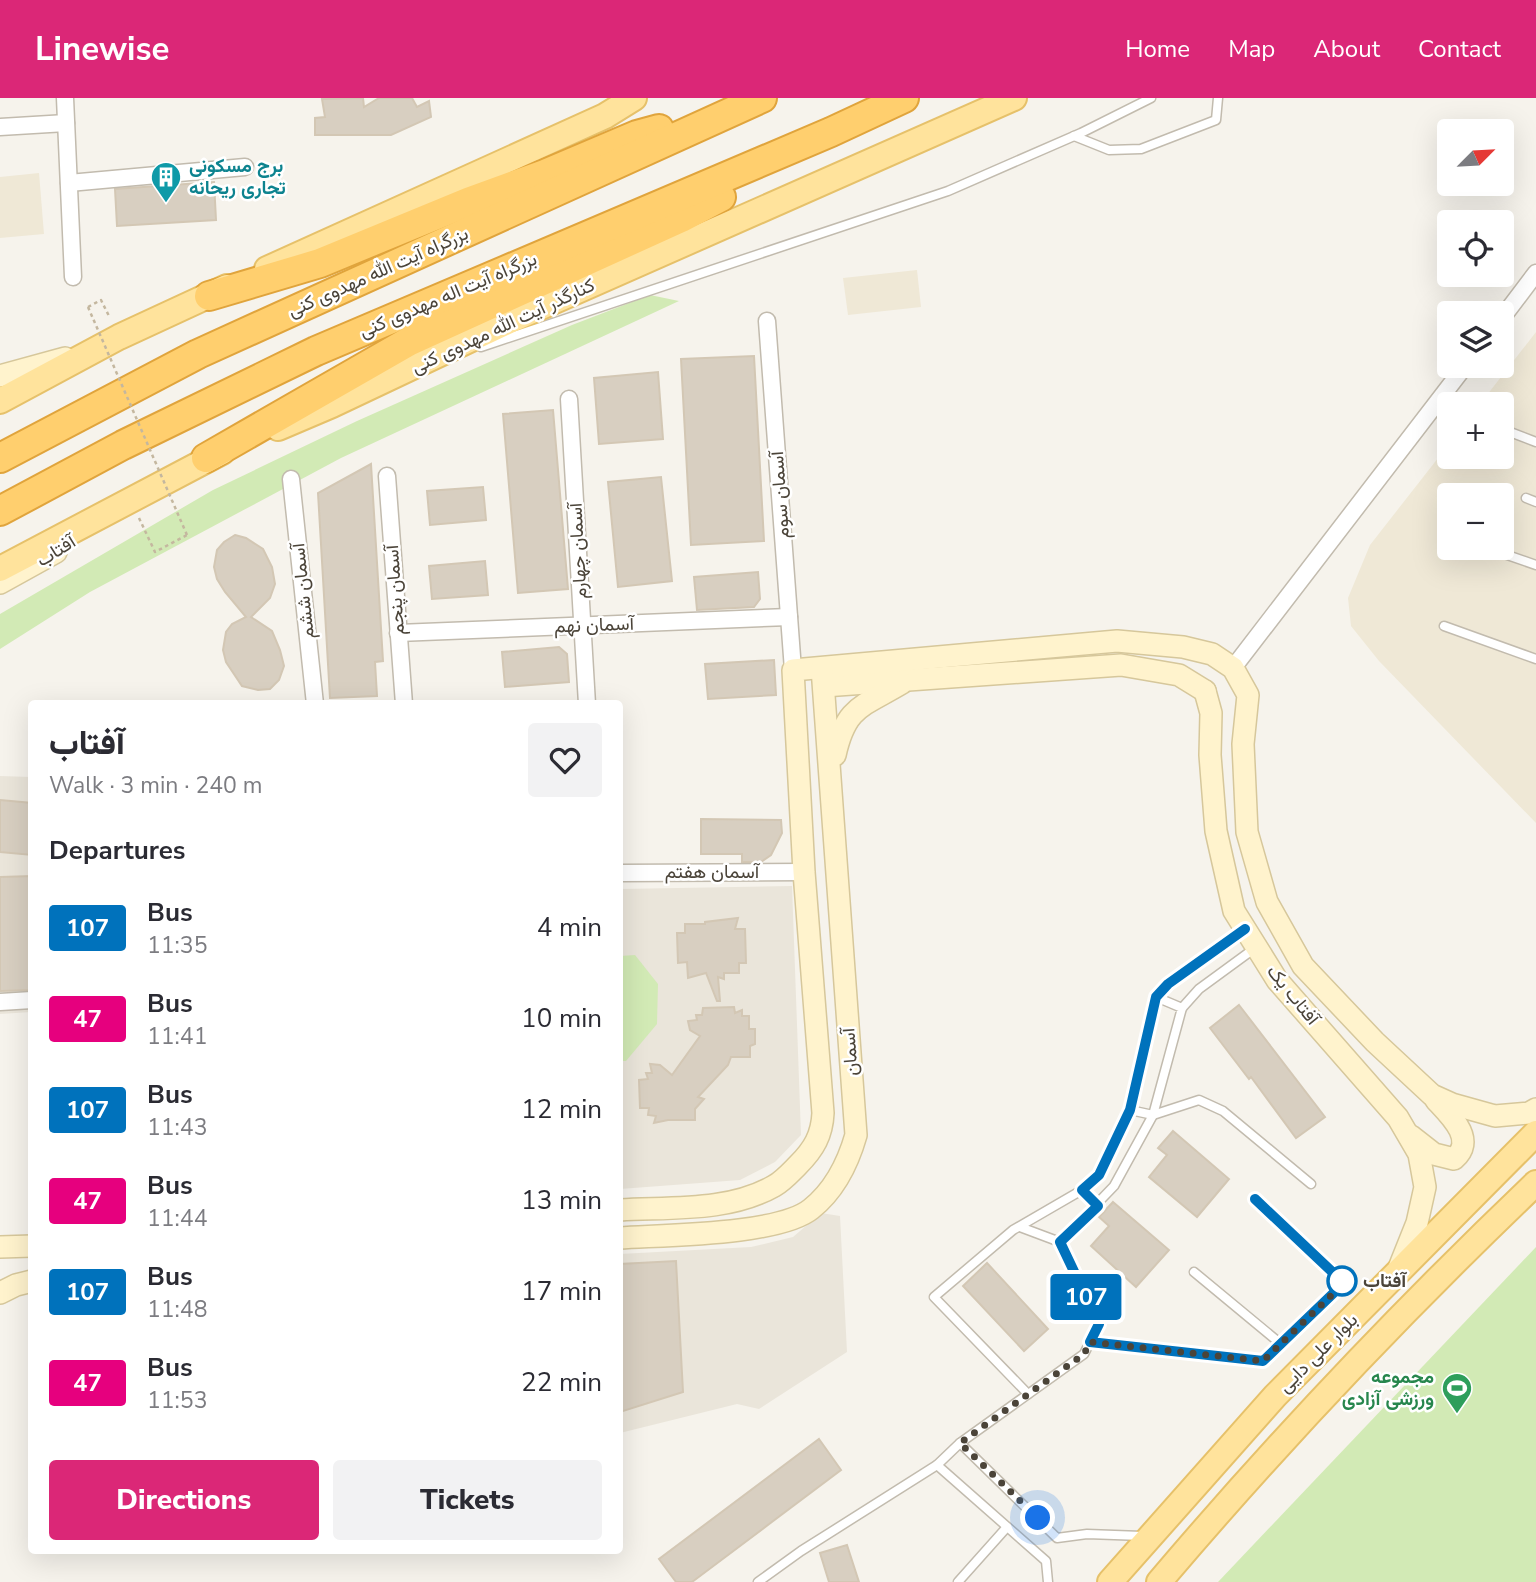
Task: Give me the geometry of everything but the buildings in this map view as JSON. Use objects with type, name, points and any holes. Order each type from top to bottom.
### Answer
[{"type":"highway","name":"بزرگراه آیت الله مهدوی کنی","points":[[0,458],[198,354],[762,98]]},
{"type":"highway","name":"بزرگراه آیت اله مهدوی کنی","points":[[0,511],[123,445],[316,351],[831,132],[904,98]]},
{"type":"highway","points":[[209,296],[320,263],[637,135],[727,114]]},
{"type":"highway","points":[[206,458],[408,342],[681,218],[796,159],[831,132]]},
{"type":"main road","points":[[0,401],[119,337],[605,117],[634,98]]},
{"type":"main road","name":"کنارگذر آیت الله مهدوی کنی","points":[[0,569],[206,458],[332,405],[451,349],[1014,98]]},
{"type":"main road","name":"بلوار علی دایی","points":[[1110,1582],[1275,1396],[1536,1133]]},
{"type":"main road","name":"بلوار علی دایی","points":[[1158,1582],[1301,1422],[1536,1183]]},
{"type":"street","points":[[65,98],[73,277]]},
{"type":"street","points":[[0,127],[66,123]]},
{"type":"street","points":[[69,183],[245,167]]},
{"type":"street","points":[[1514,302],[1536,273]]},
{"type":"street","name":"آسمان سوم","points":[[767,321],[793,670]]},
{"type":"street","points":[[0,376],[60,360],[119,337]]},
{"type":"street","points":[[793,670],[823,677],[907,680],[1121,665],[1179,675],[1205,691],[1233,668],[1456,378]]},
{"type":"street","name":"آسمان چهارم","points":[[569,399],[587,700]]},
{"type":"street","name":"آسمان پنجم","points":[[387,476],[404,700]]},
{"type":"street","name":"آسمان ششم","points":[[291,479],[315,700]]},
{"type":"street","name":"آفتاب","points":[[0,583],[69,544],[92,528],[108,512]]},
{"type":"street","name":"آسمان نهم","points":[[398,633],[789,617]]},
{"type":"street","points":[[823,677],[1117,641],[1183,647],[1212,654],[1233,668]]},
{"type":"street","name":"آفتاب یک","points":[[1233,668],[1248,695],[1243,744],[1247,832],[1267,902],[1303,965],[1432,1096],[1495,1116],[1536,1109]]},
{"type":"street","name":"آسمان","points":[[623,1210],[724,1205],[743,1201],[776,1185],[809,1154],[822,1130],[793,670]]},
{"type":"street","name":"آسمان","points":[[623,1238],[746,1229],[790,1220],[811,1209],[826,1193],[841,1174],[850,1154],[856,1135],[823,677]]},
{"type":"street","points":[[830,778],[840,732],[850,714],[907,680]]},
{"type":"street","name":"آفتاب یک","points":[[1205,691],[1211,712],[1210,755],[1216,831],[1234,911],[1277,980],[1398,1118],[1419,1154],[1425,1187],[1417,1223],[1398,1271]]},
{"type":"street","name":"آسمان هفتم","points":[[623,873],[804,872]]},
{"type":"street","points":[[0,1002],[28,1000]]},
{"type":"street","points":[[1407,1133],[1434,1154],[1454,1159],[1460,1154],[1464,1144],[1460,1129],[1432,1096]]},
{"type":"street","points":[[0,1247],[28,1246]]},
{"type":"street","points":[[0,1293],[28,1282]]},
{"type":"lane","points":[[451,349],[480,347],[779,245],[948,191],[1074,136],[1151,98]]},
{"type":"lane","points":[[1074,136],[1108,150],[1141,149],[1216,120],[1218,98]]},
{"type":"lane","points":[[1514,434],[1536,442]]},
{"type":"lane","points":[[1526,498],[1536,502]]},
{"type":"lane","points":[[1514,557],[1536,565]]},
{"type":"lane","points":[[1444,626],[1536,659]]},
{"type":"lane","points":[[1028,1394],[934,1297],[1013,1230],[1082,1190],[1099,1175],[1130,1110],[1156,997],[1168,984],[1251,938]]},
{"type":"lane","points":[[1060,1242],[1098,1206],[1114,1186],[1153,1115],[1182,1008],[1251,938]]},
{"type":"lane","points":[[1156,997],[1182,1008]]},
{"type":"lane","points":[[1130,1110],[1153,1115],[1199,1100],[1223,1111],[1311,1184]]},
{"type":"lane","points":[[1082,1190],[1098,1206]]},
{"type":"lane","points":[[1090,1342],[1263,1361],[1344,1283],[1255,1199]]},
{"type":"lane","points":[[758,1582],[801,1551],[937,1465],[960,1443],[1084,1354],[1099,1324],[1060,1242],[1020,1227]]},
{"type":"lane","points":[[1194,1272],[1281,1344]]},
{"type":"lane","points":[[960,1443],[1057,1538],[1087,1534],[1149,1536]]},
{"type":"lane","points":[[937,1465],[1046,1561],[1048,1582]]},
{"type":"lane","points":[[958,1582],[1007,1527]]},
{"type":"path","points":[[102,300],[88,307],[187,535],[155,552],[130,499]]},
{"type":"shaded area","points":[[39,173],[44,234],[0,238],[0,177]]},
{"type":"shaded area","points":[[917,270],[921,307],[848,315],[843,278]]},
{"type":"shaded area","points":[[1536,332],[1536,823],[1379,661],[1351,626],[1348,598],[1370,545],[1437,459],[1437,469],[1514,469],[1514,392],[1489,392],[1500,378],[1514,378],[1514,360]]},
{"type":"shaded area","points":[[0,776],[28,777],[28,1012],[0,1014]]},
{"type":"shaded area","points":[[792,886],[801,1135],[775,1162],[740,1180],[623,1189],[623,889]]},
{"type":"shaded area","points":[[821,1213],[840,1216],[847,1352],[759,1409],[737,1404],[623,1432],[623,1254],[751,1247],[793,1237]]},
{"type":"green space","points":[[650,295],[679,301],[341,458],[90,592],[0,649],[0,614],[213,490],[357,421],[572,325]]},
{"type":"green space","points":[[635,955],[658,984],[657,1024],[626,1061],[623,1061],[623,956]]},
{"type":"green space","name":"مجموعه ورزشی آزادی","points":[[1536,1247],[1536,1582],[1218,1582]]},
{"type":"bus line","name":"107","points":[[1245,929],[1168,984],[1156,997],[1130,1110],[1099,1175],[1082,1190],[1098,1206],[1060,1242],[1099,1324],[1090,1342],[1263,1361],[1344,1283],[1255,1199]]},
{"type":"place","name":"برج مسکونی تجاری ریحانه","points":[[166,204]]},
{"type":"place","name":"آفتاب","points":[[1342,1281]]},
{"type":"place","name":"مجموعه ورزشی آزادی","points":[[1457,1415]]},
{"type":"route","points":[[1038,1518],[960,1443],[1084,1354],[1090,1342],[1263,1361],[1344,1283],[1342,1281]]}]
